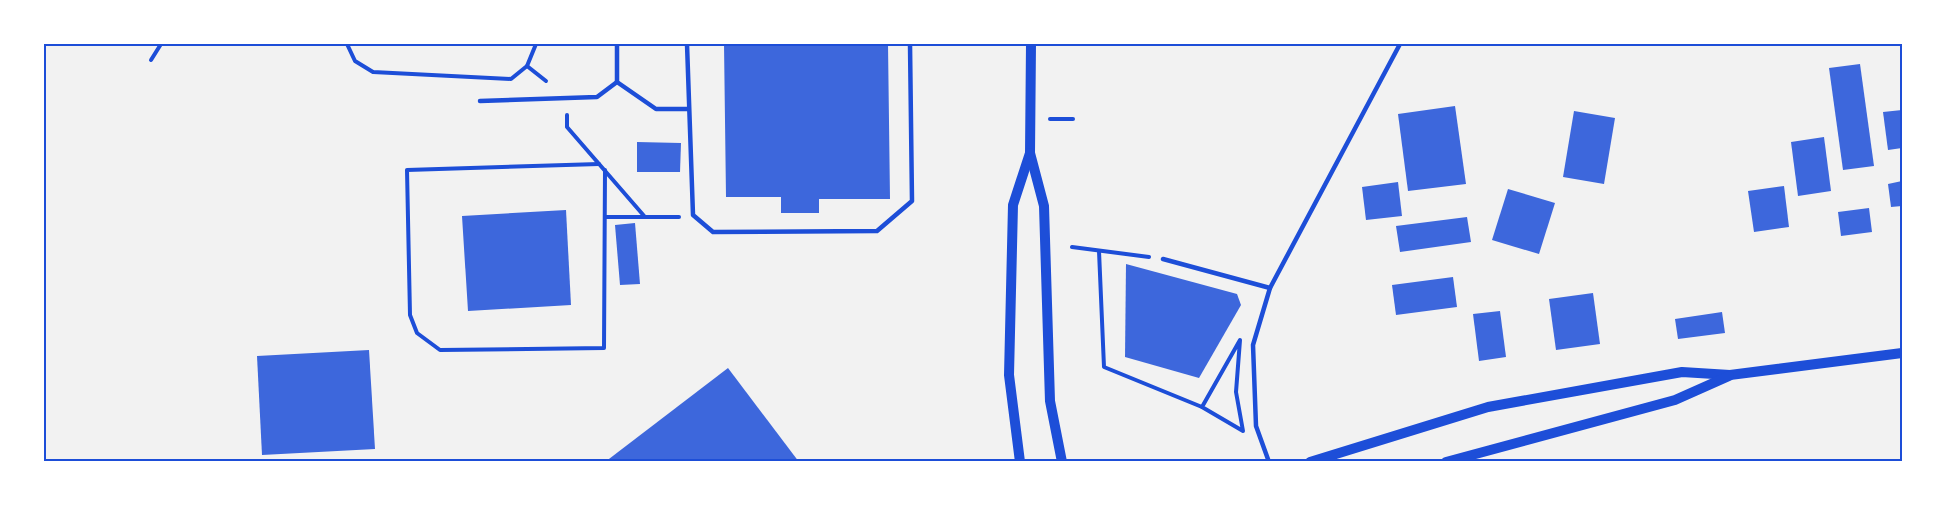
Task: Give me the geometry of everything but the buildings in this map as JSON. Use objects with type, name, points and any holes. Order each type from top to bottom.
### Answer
[{"type":"street","points":[[1031,44],[1030,153],[1044,206],[1050,401],[1062,462]]},
{"type":"street","points":[[1020,462],[1009,375],[1013,206],[1030,153]]},
{"type":"street","points":[[1310,462],[1488,407],[1682,372],[1730,375],[1902,353]]},
{"type":"street","points":[[1446,462],[1675,400],[1730,375]]},
{"type":"lane","points":[[616,44],[617,82]]},
{"type":"lane","points":[[687,44],[694,216],[713,232],[876,231],[885,226],[912,201],[910,44]]},
{"type":"lane","points":[[1269,462],[1256,426],[1253,345],[1270,288],[1401,44]]},
{"type":"lane","points":[[480,101],[597,97],[617,82]]},
{"type":"lane","points":[[617,82],[656,109],[688,109]]},
{"type":"lane","points":[[1163,259],[1270,288]]},
{"type":"path","points":[[151,60],[161,44]]},
{"type":"path","points":[[347,44],[355,61],[373,72],[511,79],[527,66],[536,44]]},
{"type":"path","points":[[527,66],[567,98],[567,127],[645,217]]},
{"type":"path","points":[[599,164],[407,170],[410,315],[417,333],[440,350],[604,348],[605,170]]},
{"type":"path","points":[[606,218],[694,216]]},
{"type":"path","points":[[1072,247],[1163,259]]},
{"type":"path","points":[[1099,251],[1104,367],[1202,407],[1243,431],[1236,392],[1240,340],[1202,407]]}]
